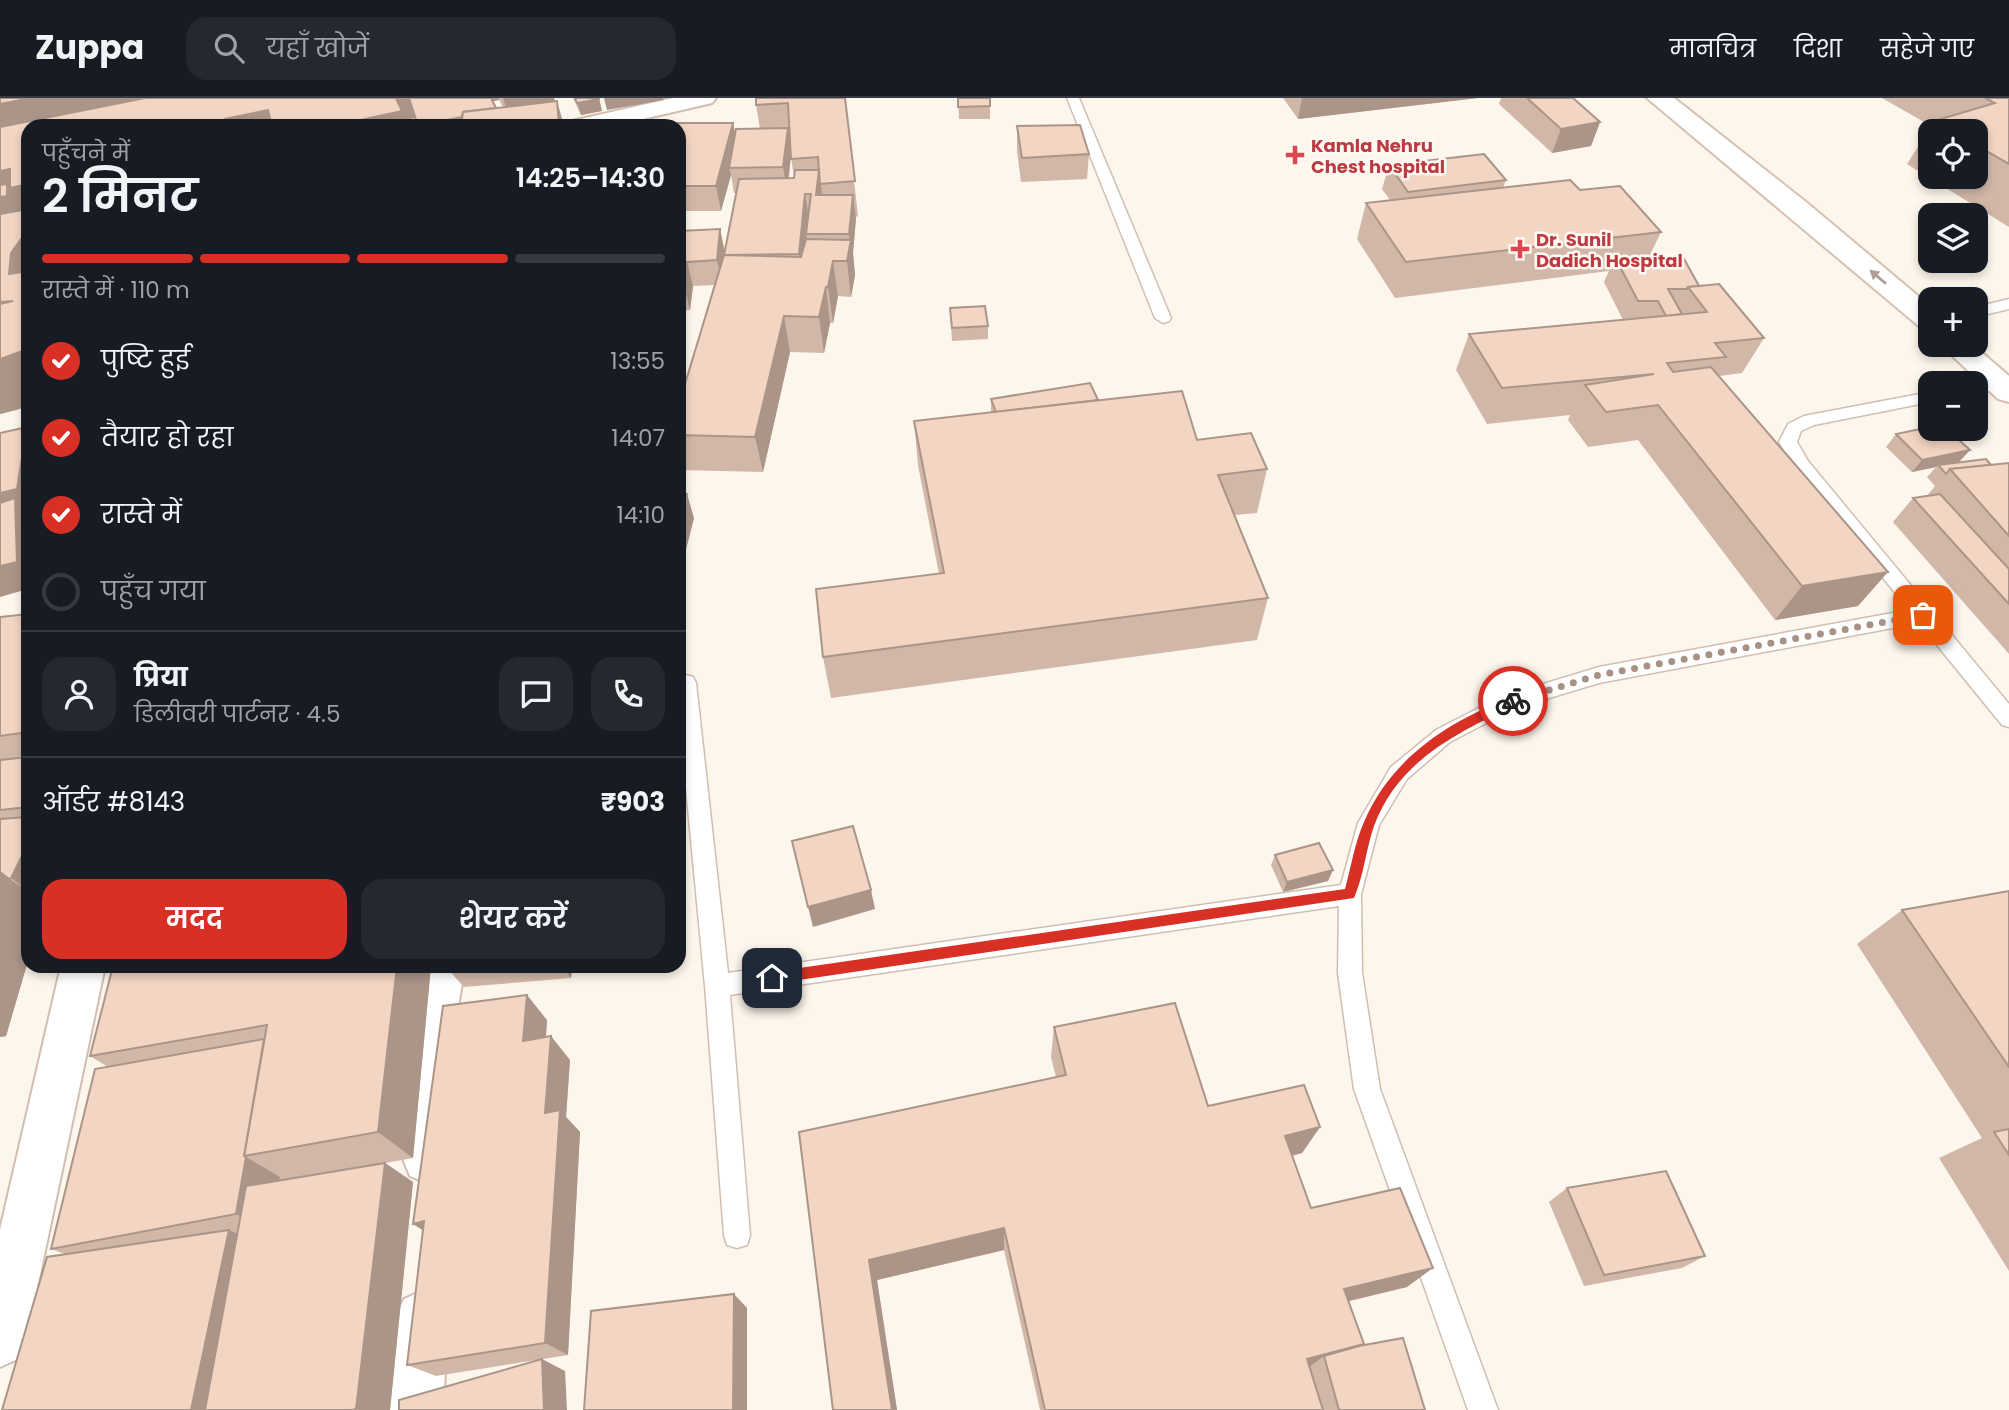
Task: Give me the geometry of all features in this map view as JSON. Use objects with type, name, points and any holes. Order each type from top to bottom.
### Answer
[{"type":"street","points":[[618,119],[704,98]]},
{"type":"street","points":[[1659,98],[1797,208],[1918,311]]},
{"type":"street","points":[[1685,98],[1921,287]]},
{"type":"street","points":[[1970,357],[1998,382]]},
{"type":"street","points":[[1987,357],[1998,382]]},
{"type":"street","points":[[0,1341],[9,1264],[81,973]]},
{"type":"street","points":[[426,1201],[431,1035],[442,973]]},
{"type":"street","points":[[416,1410],[424,1270]]},
{"type":"lane","points":[[1073,98],[1163,318]]},
{"type":"lane","points":[[1988,309],[2009,304]]},
{"type":"lane","points":[[1918,399],[1810,420],[1794,428],[1788,442],[1801,465],[2009,719]]},
{"type":"lane","points":[[1483,1410],[1367,1089],[1350,973],[1350,894],[1369,823],[1399,773],[1443,736],[1507,703],[1599,675],[1923,615]]},
{"type":"lane","points":[[687,683],[717,986],[737,1235]]},
{"type":"lane","points":[[717,986],[1350,894]]},
{"type":"building","points":[[0,98],[31,98],[0,104]]},
{"type":"building","points":[[145,98],[396,98],[402,111],[365,119],[270,119],[268,110],[225,119],[40,119]]},
{"type":"building","points":[[409,98],[491,98],[496,108],[463,112],[462,117],[452,119],[416,119]]},
{"type":"building","points":[[575,98],[599,98],[599,99],[577,103]]},
{"type":"building","points":[[756,98],[845,98],[855,181],[820,184],[818,157],[791,159],[788,103],[756,105]]},
{"type":"building","points":[[958,98],[990,98],[990,106],[958,107]]},
{"type":"building","points":[[1527,98],[1573,98],[1600,122],[1561,129]]},
{"type":"building","points":[[1985,98],[2009,98],[2009,164],[1988,152],[1988,119],[1941,119],[1995,103]]},
{"type":"building","points":[[557,101],[558,119],[462,119],[463,112]]},
{"type":"building","points":[[21,123],[21,186],[10,188],[10,169],[0,171],[0,127]]},
{"type":"building","points":[[686,123],[733,123],[716,186],[686,186]]},
{"type":"building","points":[[1080,125],[1089,154],[1022,158],[1017,126]]},
{"type":"building","points":[[788,128],[783,167],[729,168],[736,129]]},
{"type":"building","points":[[1484,154],[1506,180],[1408,192],[1389,165]]},
{"type":"building","points":[[795,170],[819,170],[816,195],[853,195],[849,234],[806,234],[811,194],[805,194],[799,254],[724,255],[739,179],[794,178]]},
{"type":"building","points":[[1570,180],[1580,190],[1620,186],[1661,232],[1406,262],[1366,203]]},
{"type":"building","points":[[7,184],[7,196],[0,197],[0,185]]},
{"type":"building","points":[[21,210],[21,239],[11,253],[9,274],[21,272],[21,352],[0,359],[0,304],[13,301],[0,302],[0,214]]},
{"type":"building","points":[[720,229],[717,260],[687,262],[686,270],[686,231]]},
{"type":"building","points":[[806,239],[851,240],[847,261],[833,261],[819,317],[784,316],[755,437],[686,435],[686,381],[724,255],[801,257]]},
{"type":"building","points":[[1615,257],[1683,257],[1699,286],[1668,289],[1682,314],[1666,316],[1658,301],[1638,301]]},
{"type":"building","points":[[1719,284],[1764,338],[1715,343],[1726,357],[1667,363],[1673,372],[1711,367],[1888,572],[1802,586],[1658,405],[1606,412],[1585,385],[1654,374],[1502,388],[1469,334],[1707,312],[1688,287]]},
{"type":"building","points":[[985,306],[988,326],[952,328],[950,308]]},
{"type":"building","points":[[1090,383],[1098,400],[996,412],[991,399]]},
{"type":"building","points":[[1182,391],[1197,440],[1251,433],[1267,469],[1218,475],[1268,598],[823,657],[816,589],[944,573],[914,421]]},
{"type":"building","points":[[21,428],[21,464],[17,489],[0,493],[0,433]]},
{"type":"building","points":[[1918,429],[1918,441],[1960,441],[1970,450],[1922,460],[1896,434]]},
{"type":"building","points":[[1986,459],[1991,465],[1950,469],[1946,474],[1938,465]]},
{"type":"building","points":[[2009,463],[2009,536],[1950,469]]},
{"type":"building","points":[[1940,494],[2009,569],[2009,604],[1913,498]]},
{"type":"building","points":[[15,498],[17,562],[0,566],[0,503]]},
{"type":"building","points":[[21,615],[21,733],[0,736],[0,617]]},
{"type":"building","points":[[21,758],[21,808],[0,810],[0,760]]},
{"type":"building","points":[[21,818],[21,858],[9,879],[0,872],[0,819]]},
{"type":"building","points":[[853,826],[871,890],[808,907],[792,841]]},
{"type":"building","points":[[1319,843],[1333,870],[1287,882],[1275,855]]},
{"type":"building","points":[[2009,891],[2009,1067],[1902,910]]},
{"type":"building","points":[[111,973],[396,973],[378,1132],[244,1156],[267,1025],[90,1056]]},
{"type":"building","points":[[527,995],[523,1041],[551,1036],[545,1113],[560,1110],[545,1343],[407,1365],[424,1221],[413,1224],[443,1006]]},
{"type":"building","points":[[1175,1003],[1208,1106],[1304,1085],[1320,1127],[1285,1136],[1311,1208],[1400,1188],[1433,1268],[1344,1289],[1364,1344],[1307,1359],[1323,1410],[1045,1410],[1004,1228],[869,1260],[892,1410],[833,1410],[799,1132],[1066,1075],[1054,1027]]},
{"type":"building","points":[[264,1039],[236,1214],[51,1249],[95,1069]]},
{"type":"building","points":[[2009,1129],[2009,1155],[1994,1132]]},
{"type":"building","points":[[385,1163],[356,1409],[205,1410],[246,1186]]},
{"type":"building","points":[[1666,1171],[1705,1256],[1604,1275],[1567,1188]]},
{"type":"building","points":[[229,1230],[191,1410],[2,1410],[47,1257]]},
{"type":"building","points":[[734,1294],[733,1410],[584,1410],[591,1311]]},
{"type":"building","points":[[1403,1338],[1425,1410],[1339,1410],[1324,1356]]},
{"type":"building","points":[[542,1359],[544,1410],[399,1410],[399,1400]]},
{"type":"way so far","points":[[1513,701],[1599,675],[1923,615]]},
{"type":"place","name":"Kamla Nehru Chest hospital","points":[[1295,155]]},
{"type":"place","name":"Dr. Sunil Dadich Hospital","points":[[1520,249]]},
{"type":"route","points":[[772,978],[1350,894],[1369,823],[1399,773],[1443,736],[1513,701]]}]
